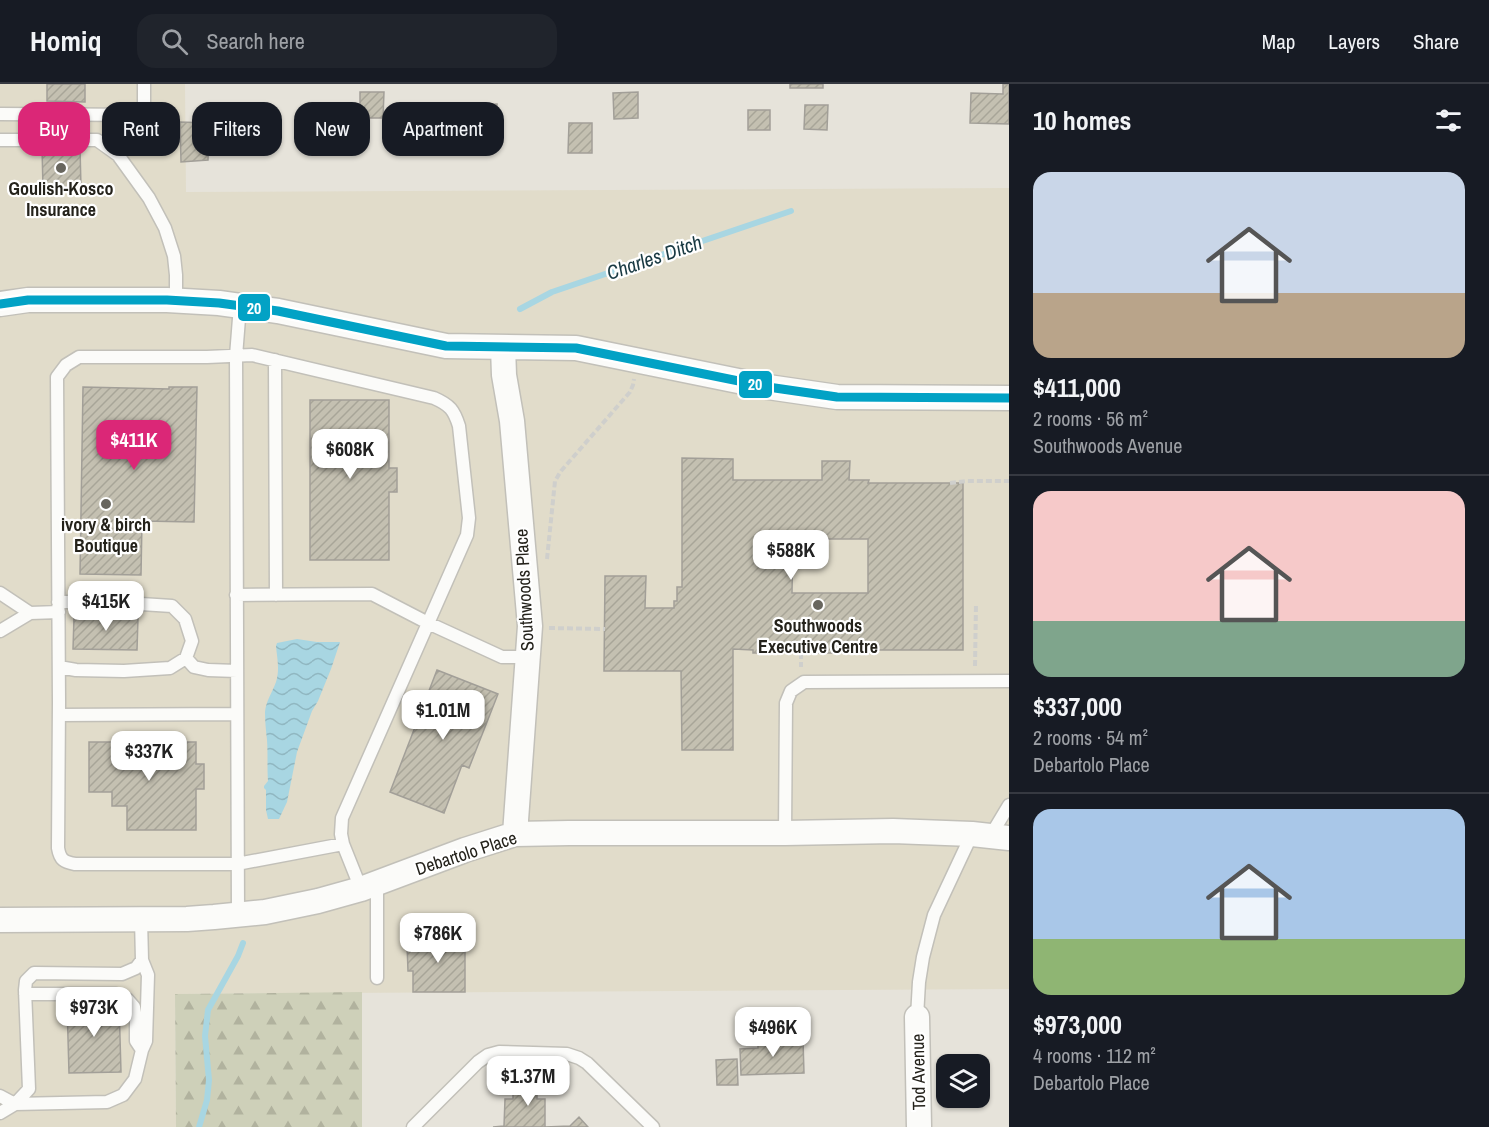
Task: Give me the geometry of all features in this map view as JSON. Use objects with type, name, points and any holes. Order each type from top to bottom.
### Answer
[{"type":"street","points":[[0,303],[28,300],[219,303],[278,311],[446,346],[576,348],[768,387],[837,397],[1009,399]]},
{"type":"street","name":"Southwoods Place","points":[[503,347],[504,375],[512,421],[530,628],[515,834]]},
{"type":"street","name":"Debartolo Place","points":[[0,920],[187,919],[265,912],[318,901],[369,886],[515,834],[893,831],[990,835]]},
{"type":"street","name":"Tod Avenue","points":[[917,1017],[919,1127]]},
{"type":"lane","points":[[0,114],[144,115],[144,84]]},
{"type":"lane","points":[[0,140],[97,140],[118,155],[149,198],[165,228],[174,256],[176,301]]},
{"type":"lane","points":[[238,915],[236,356],[240,306]]},
{"type":"lane","points":[[343,844],[237,864],[75,864],[65,862],[60,857],[58,848],[57,377],[66,365],[79,357],[252,355],[434,398],[447,404],[455,414],[459,426],[469,518],[467,535],[342,818],[343,844],[369,886],[377,978]]},
{"type":"lane","points":[[276,360],[276,595]]},
{"type":"lane","points":[[0,593],[30,613]]},
{"type":"lane","points":[[236,595],[372,594],[502,657],[528,657]]},
{"type":"lane","points":[[0,631],[30,613],[59,607],[110,602],[172,606],[185,620],[192,641],[186,658],[170,668],[123,671],[59,668]]},
{"type":"lane","points":[[186,658],[194,668],[237,671]]},
{"type":"lane","points":[[785,833],[786,703],[791,692],[804,682],[1009,681]]},
{"type":"lane","points":[[59,708],[237,714]]},
{"type":"lane","points":[[917,1017],[923,957],[934,915],[1009,805]]},
{"type":"lane","points":[[0,1096],[15,1104],[107,1102],[123,1095],[135,1079],[146,1041],[148,975],[142,960],[141,919]]},
{"type":"lane","points":[[0,1113],[15,1104],[29,1089],[26,981],[34,973],[122,974],[136,968],[142,960]]},
{"type":"lane","points":[[25,994],[116,994],[127,999],[134,1007],[136,1041],[142,1050]]},
{"type":"lane","points":[[413,1127],[478,1062],[488,1055],[499,1052],[567,1054],[579,1058],[653,1127]]},
{"type":"path","points":[[546,562],[555,481],[633,385]]},
{"type":"path","points":[[950,483],[1009,481]]},
{"type":"path","points":[[975,604],[975,670]]},
{"type":"path","points":[[548,638],[551,628],[604,629]]},
{"type":"shaded area","points":[[0,84],[185,84],[186,192],[1009,188],[1009,989],[175,994],[176,1127],[0,1127]]},
{"type":"green space","points":[[362,992],[362,1127],[176,1127],[175,994]]},
{"type":"water","points":[[297,639],[340,642],[297,752],[287,802],[279,819],[268,819],[264,788],[268,781],[266,708],[277,677],[277,643]]},
{"type":"building","points":[[47,84],[85,84],[85,102],[47,101]]},
{"type":"building","points":[[790,84],[823,84],[823,88],[790,88]]},
{"type":"building","points":[[1003,84],[1009,84],[1009,124],[970,123],[971,93],[1003,94]]},
{"type":"building","points":[[360,92],[384,92],[382,118],[370,118],[370,102],[360,102]]},
{"type":"building","points":[[638,92],[638,118],[614,119],[613,93]]},
{"type":"building","points":[[805,105],[828,105],[827,130],[804,129]]},
{"type":"building","points":[[748,110],[770,110],[770,130],[748,130]]},
{"type":"building","points":[[180,122],[192,122],[192,156],[208,156],[208,160],[181,162]]},
{"type":"building","points":[[569,123],[592,123],[592,153],[568,153]]},
{"type":"building","name":"Goulish-Kosco Insurance","points":[[42,156],[80,156],[81,188],[43,188]]},
{"type":"building","points":[[83,387],[169,389],[169,387],[197,387],[194,522],[142,521],[141,575],[80,574]]},
{"type":"building","points":[[310,400],[389,400],[389,468],[397,468],[397,492],[389,492],[389,560],[310,560]]},
{"type":"building","name":"Southwoods Executive Centre","points":[[682,458],[733,459],[733,480],[822,480],[822,461],[850,461],[849,480],[869,480],[868,483],[963,483],[963,650],[753,653],[753,650],[733,649],[733,750],[682,750],[681,671],[604,671],[605,576],[646,576],[645,608],[674,608],[674,601],[677,601],[677,587],[682,587]],"holes":[[[793,539],[868,539],[868,593],[792,593]]]},
{"type":"building","points":[[95,611],[119,612],[119,618],[138,618],[137,650],[73,649],[74,617],[95,618]]},
{"type":"building","points":[[437,670],[498,694],[469,768],[462,765],[444,813],[390,792]]},
{"type":"building","points":[[89,742],[196,742],[196,764],[204,764],[204,789],[196,789],[196,830],[127,830],[127,806],[112,806],[112,792],[89,792]]},
{"type":"building","points":[[426,936],[465,937],[465,992],[413,992],[413,971],[408,971],[407,944],[413,944],[413,940],[426,940]]},
{"type":"building","points":[[119,1003],[121,1072],[69,1073],[67,1004]]},
{"type":"building","points":[[803,1040],[804,1073],[741,1075],[740,1049],[758,1048],[758,1042]]},
{"type":"building","points":[[737,1059],[738,1085],[717,1085],[716,1060]]},
{"type":"building","points":[[513,1078],[537,1078],[537,1099],[545,1099],[545,1127],[493,1127],[504,1126],[505,1099],[513,1099]]},
{"type":"building","points":[[579,1117],[588,1127],[545,1127],[570,1126]]},
{"type":"waterway","name":"Charles Ditch","points":[[520,309],[552,292],[791,211]]},
{"type":"waterway","name":"Charles Ditch","points":[[199,1127],[207,1100],[209,1080],[205,1036],[208,1010],[243,943]]},
{"type":"transit line","name":"20","points":[[0,304],[28,300],[167,300],[219,303],[278,311],[446,346],[576,348],[768,387],[837,397],[1009,398]]},
{"type":"place","name":"Goulish-Kosco Insurance","points":[[61,168]]},
{"type":"place","name":"ivory & birch Boutique","points":[[106,504]]},
{"type":"place","name":"Southwoods Executive Centre","points":[[818,605]]}]
